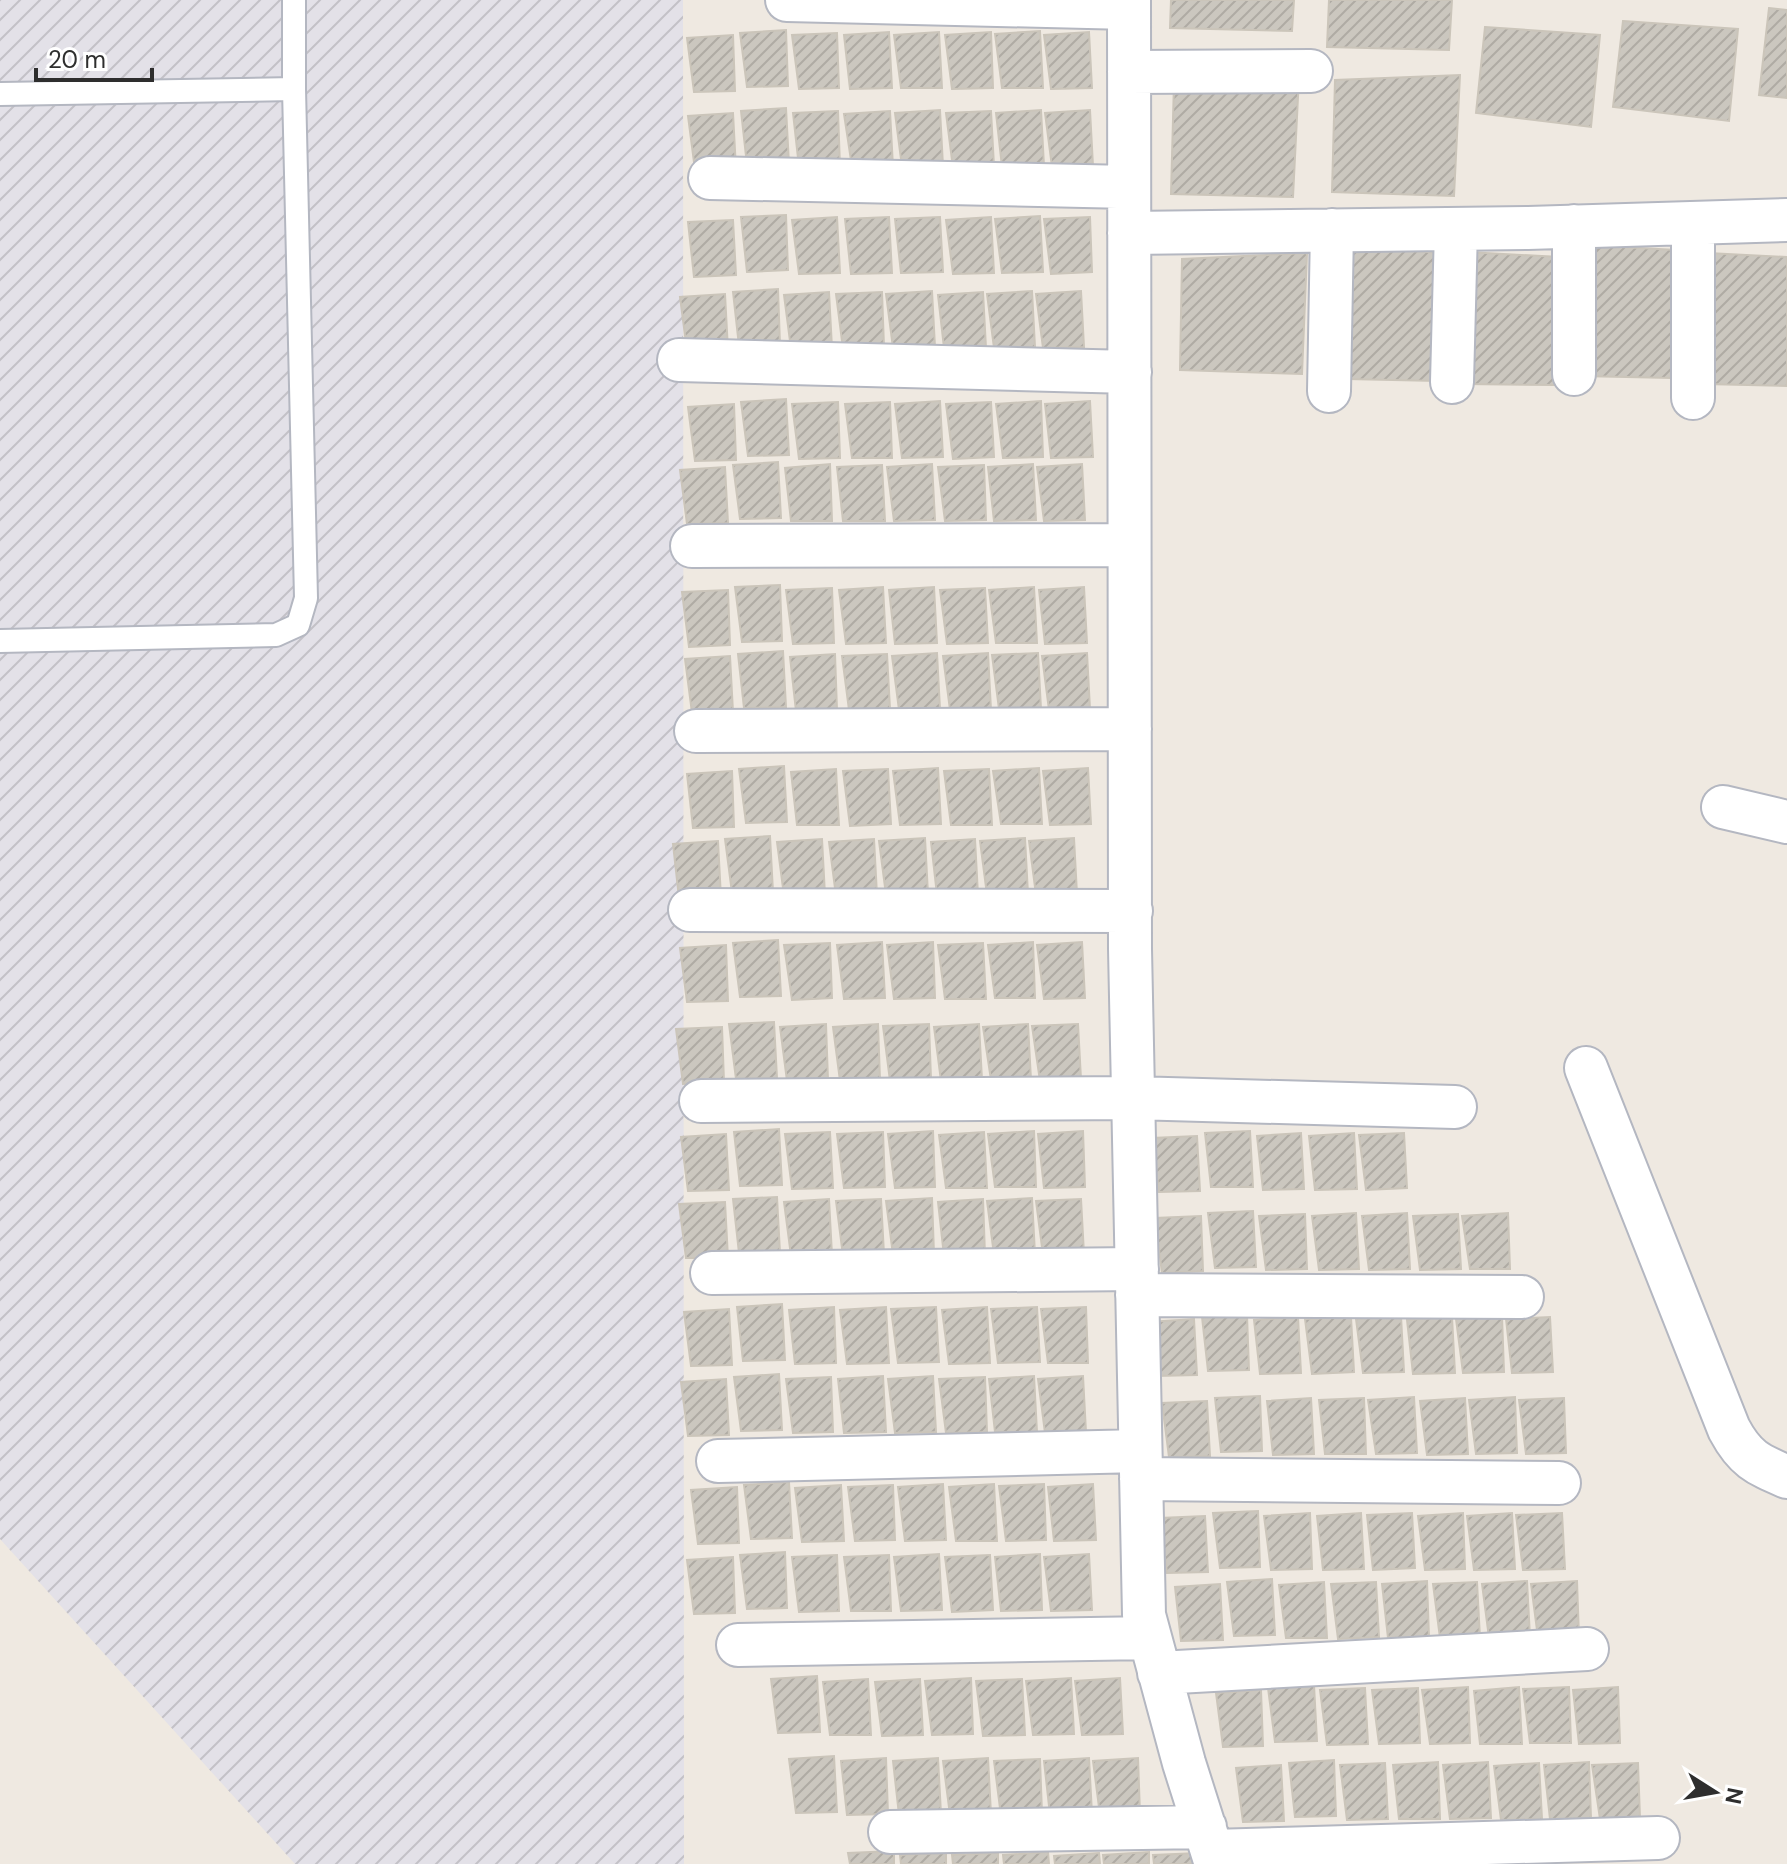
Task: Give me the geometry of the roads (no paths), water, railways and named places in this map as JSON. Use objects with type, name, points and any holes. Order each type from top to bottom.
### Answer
[{"type":"street","points":[[787,0],[1129,4],[1131,911],[1144,1615],[1184,1763],[1211,1847]]},
{"type":"street","points":[[1129,72],[1311,71]]},
{"type":"street","points":[[710,178],[1129,187]]},
{"type":"street","points":[[1129,233],[1456,229],[1787,220]]},
{"type":"street","points":[[1693,223],[1693,398]]},
{"type":"street","points":[[1574,226],[1574,374]]},
{"type":"street","points":[[1452,382],[1456,229]]},
{"type":"street","points":[[1329,391],[1332,230]]},
{"type":"street","points":[[679,360],[1130,372]]},
{"type":"street","points":[[692,546],[1129,545]]},
{"type":"street","points":[[696,731],[1130,729]]},
{"type":"street","points":[[1723,807],[1787,822]]},
{"type":"street","points":[[690,910],[1131,911]]},
{"type":"street","points":[[1586,1068],[1729,1429],[1740,1449],[1757,1464],[1787,1477]]},
{"type":"street","points":[[701,1101],[1133,1098],[1455,1107]]},
{"type":"street","points":[[712,1273],[1137,1282],[1522,1297]]},
{"type":"street","points":[[718,1461],[1141,1465],[1559,1483]]},
{"type":"street","points":[[738,1645],[1155,1656],[1587,1649]]},
{"type":"street","points":[[890,1832],[1211,1847],[1658,1838]]},
{"type":"lane","points":[[0,641],[276,635],[298,625],[306,598],[294,0]]},
{"type":"lane","points":[[0,94],[294,89]]}]
